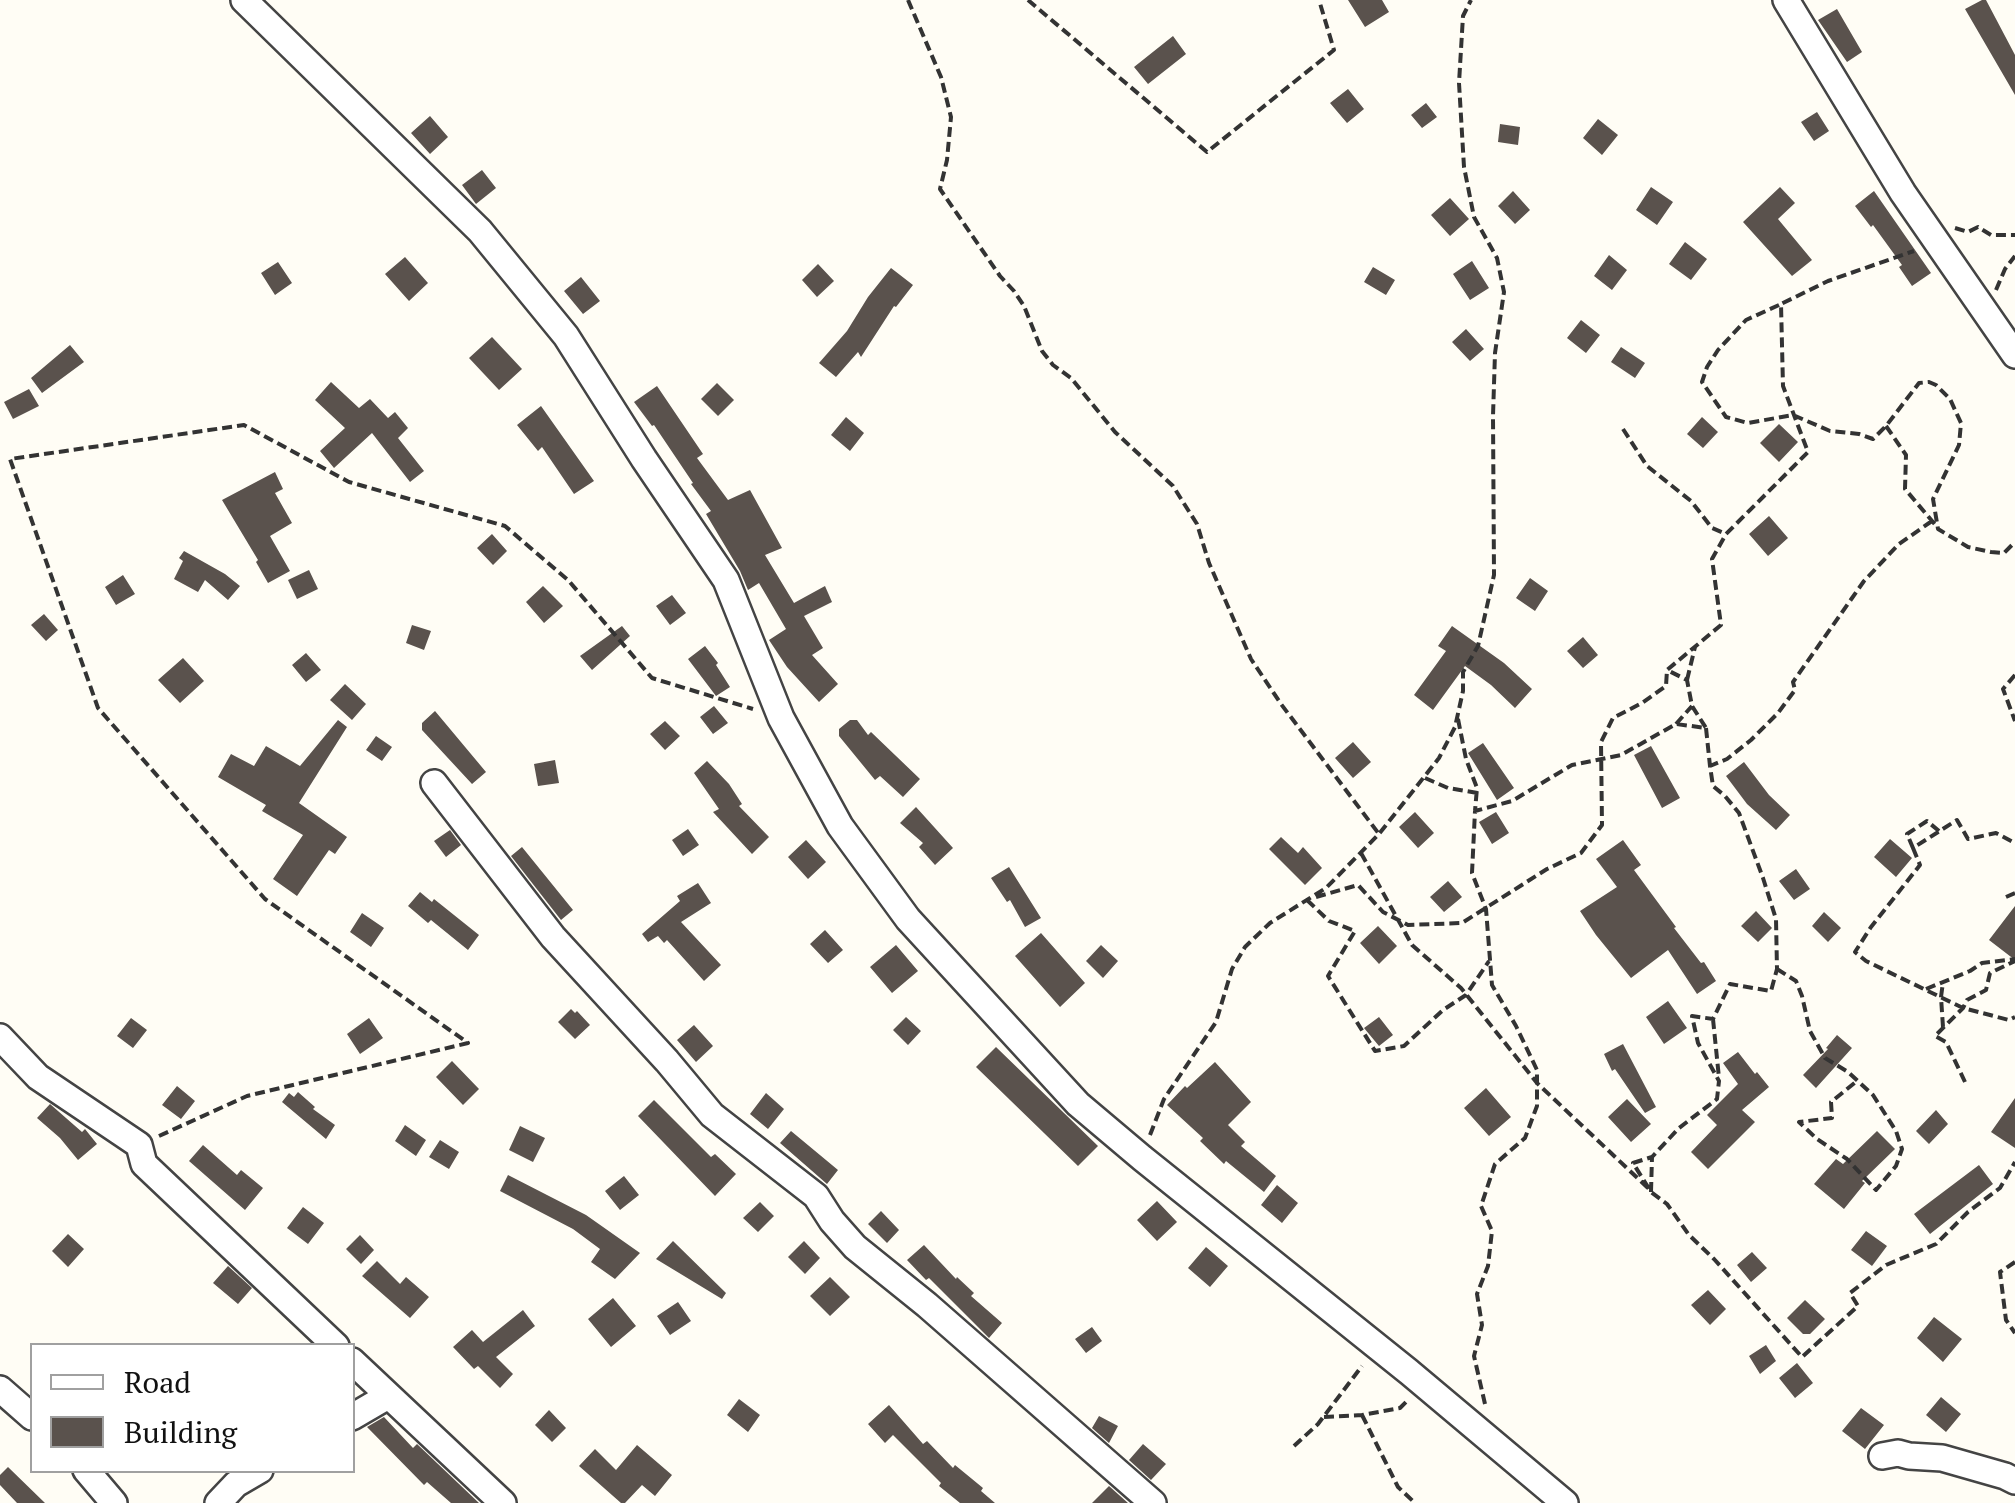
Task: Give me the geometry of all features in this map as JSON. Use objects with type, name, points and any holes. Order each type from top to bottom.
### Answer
[{"type":"street","points":[[244,0],[480,230],[566,336],[726,580],[781,718],[840,826],[908,919],[1078,1104],[1566,1503]]},
{"type":"street","points":[[1786,0],[1903,193],[2015,355]]},
{"type":"street","points":[[434,783],[553,937],[668,1061],[712,1115],[816,1196],[854,1247],[927,1305],[1153,1503]]},
{"type":"street","points":[[0,1037],[38,1077],[139,1144],[144,1164],[333,1343]]},
{"type":"street","points":[[355,1365],[503,1503]]},
{"type":"street","points":[[0,1389],[30,1415]]},
{"type":"street","points":[[355,1415],[388,1396]]},
{"type":"street","points":[[1882,1456],[1898,1453],[1942,1458],[2015,1481]]},
{"type":"street","points":[[89,1473],[114,1503]]},
{"type":"street","points":[[218,1503],[236,1484],[255,1473]]},
{"type":"path","points":[[908,0],[941,76],[950,117],[940,189],[1024,306],[1042,351],[1071,378],[1114,432],[1173,486],[1197,524],[1209,563],[1251,660],[1379,834]]},
{"type":"path","points":[[1028,0],[1207,152],[1334,50],[1320,0]]},
{"type":"path","points":[[1142,1158],[1164,1099],[1216,1022],[1232,969],[1246,947],[1270,923],[1326,888],[1379,834],[1438,758],[1455,727],[1463,672],[1478,646],[1494,575],[1494,368],[1504,292],[1497,258],[1474,217],[1464,167],[1458,83],[1463,16],[1472,0]]},
{"type":"path","points":[[1938,529],[1933,500],[1959,446],[1961,423],[1950,399],[1936,385],[1919,383],[1873,439],[1830,431],[1793,415],[1748,422],[1726,417],[1702,382],[1718,350],[1746,320],[1828,281],[1956,228],[1968,232],[1978,227],[1991,235],[2015,234]]},
{"type":"path","points":[[1987,313],[2005,269],[2015,256]]},
{"type":"path","points":[[1306,900],[1358,884],[1383,912],[1408,926],[1462,923],[1518,886],[1582,853],[1602,826],[1601,742],[1614,718],[1666,686],[1667,670],[1721,626],[1712,559],[1726,534],[1808,452],[1784,386],[1780,304]]},
{"type":"path","points":[[139,1144],[247,1096],[468,1043],[265,899],[98,708],[10,459],[244,424],[349,482],[505,526],[568,580],[652,678],[781,718]]},
{"type":"path","points":[[1886,426],[1906,455],[1905,489],[1938,529],[1968,547],[1992,552],[2004,553],[2015,542]]},
{"type":"path","points":[[1622,428],[1647,466],[1690,501],[1712,528],[1726,534]]},
{"type":"path","points":[[1710,766],[1727,759],[1778,713],[1795,690],[1794,682],[1864,580],[1899,544],[1932,521]]},
{"type":"path","points":[[1652,1192],[1633,1163],[1652,1157],[1679,1128],[1717,1098],[1713,1018],[1730,984],[1771,991],[1777,969],[1776,919],[1768,892],[1738,814],[1712,786],[1706,728],[1692,706],[1686,680],[1695,647]]},
{"type":"path","points":[[1667,670],[1686,680]]},
{"type":"path","points":[[2015,676],[2003,689],[2015,721]]},
{"type":"path","points":[[1475,811],[1512,801],[1572,765],[1622,755],[1676,724],[1692,706]]},
{"type":"path","points":[[1457,718],[1478,793],[1472,873],[1486,909],[1492,985],[1537,1070],[1537,1106],[1524,1138],[1495,1164],[1480,1206],[1492,1231],[1488,1266],[1476,1294],[1482,1325],[1474,1356],[1486,1408],[1480,1432]]},
{"type":"path","points":[[1676,724],[1706,728]]},
{"type":"path","points":[[1424,777],[1448,788],[1478,793]]},
{"type":"path","points":[[1913,848],[1957,820],[1968,838],[1996,833],[2015,843]]},
{"type":"path","points":[[1939,831],[1927,821],[1907,834],[1920,864],[1854,952],[1964,1008],[2009,1020],[2015,1017]]},
{"type":"path","points":[[1361,852],[1412,945],[1466,995],[1537,1083],[1667,1204],[1689,1235],[1802,1357],[1858,1306],[1850,1293],[1886,1265],[1936,1244],[1968,1212],[2000,1188],[2015,1162]]},
{"type":"path","points":[[2006,896],[2015,894]]},
{"type":"path","points":[[1306,900],[1329,922],[1354,931],[1328,976],[1374,1051],[1404,1046],[1443,1010],[1466,995],[1488,961]]},
{"type":"path","points":[[1924,990],[1982,964],[2015,960]]},
{"type":"path","points":[[1964,1082],[1946,1042],[1935,1036],[1964,1008],[1967,1000],[1986,990],[1990,973],[2015,960]]},
{"type":"path","points":[[1777,969],[1796,981],[1810,1031],[1825,1058],[1848,1072],[1857,1080],[1873,1095],[1896,1131],[1902,1149],[1896,1166],[1876,1190],[1847,1158],[1799,1122],[1832,1118],[1831,1102],[1857,1080]]},
{"type":"path","points":[[1943,982],[1943,1028]]},
{"type":"path","points":[[1713,1018],[1692,1016],[1698,1044],[1719,1081]]},
{"type":"path","points":[[1652,1157],[1652,1192]]},
{"type":"path","points":[[2015,1262],[2000,1272],[2006,1320],[2015,1333]]},
{"type":"path","points":[[2006,1320],[2015,1321]]},
{"type":"path","points":[[1294,1446],[1324,1417],[1377,1346]]},
{"type":"path","points":[[1324,1417],[1400,1408],[1423,1384]]},
{"type":"path","points":[[1362,1415],[1398,1487],[1415,1503]]},
{"type":"building","points":[[1348,0],[1382,0],[1389,12],[1365,27]]},
{"type":"building","points":[[1986,0],[2015,55],[2015,95],[1965,9]]},
{"type":"building","points":[[1837,9],[1862,52],[1847,62],[1818,20]]},
{"type":"building","points":[[1173,36],[1186,54],[1148,84],[1134,67]]},
{"type":"building","points":[[1348,89],[1364,109],[1347,123],[1330,103]]},
{"type":"building","points":[[1426,103],[1437,117],[1422,128],[1411,115]]},
{"type":"building","points":[[1817,112],[1829,131],[1814,141],[1801,122]]},
{"type":"building","points":[[430,116],[448,137],[430,154],[411,133]]},
{"type":"building","points":[[1598,119],[1618,135],[1602,155],[1583,138]]},
{"type":"building","points":[[1500,124],[1520,127],[1518,145],[1498,142]]},
{"type":"building","points":[[482,170],[496,188],[476,204],[462,185]]},
{"type":"building","points":[[1651,187],[1673,202],[1657,225],[1636,210]]},
{"type":"building","points":[[1780,187],[1795,203],[1778,219],[1812,260],[1792,276],[1743,222]]},
{"type":"building","points":[[1513,191],[1530,210],[1515,224],[1498,206]]},
{"type":"building","points":[[1874,191],[1931,273],[1912,286],[1899,267],[1902,265],[1855,206]]},
{"type":"building","points":[[1450,198],[1469,219],[1450,236],[1431,215]]},
{"type":"building","points":[[1685,242],[1707,259],[1691,280],[1669,264]]},
{"type":"building","points":[[1609,255],[1627,270],[1612,290],[1594,276]]},
{"type":"building","points":[[405,257],[428,283],[409,301],[385,274]]},
{"type":"building","points":[[1472,261],[1489,288],[1470,300],[1453,274]]},
{"type":"building","points":[[278,262],[292,283],[275,295],[261,273]]},
{"type":"building","points":[[818,264],[834,281],[817,297],[802,280]]},
{"type":"building","points":[[1373,267],[1395,280],[1386,295],[1364,282]]},
{"type":"building","points":[[891,268],[913,285],[894,306],[861,357],[858,352],[836,377],[819,363]]},
{"type":"building","points":[[581,277],[600,301],[583,314],[564,291]]},
{"type":"building","points":[[1581,320],[1600,335],[1586,353],[1567,338]]},
{"type":"building","points":[[1466,329],[1484,349],[1470,361],[1452,342]]},
{"type":"building","points":[[492,337],[522,369],[499,390],[469,358]]},
{"type":"building","points":[[70,345],[84,362],[42,393],[31,378]]},
{"type":"building","points":[[1621,347],[1645,363],[1635,378],[1611,362]]},
{"type":"building","points":[[331,382],[359,408],[370,399],[388,418],[395,412],[408,428],[398,438],[424,471],[410,482],[372,433],[334,468],[320,451],[345,428],[315,400]]},
{"type":"building","points":[[717,383],[734,400],[718,416],[701,399]]},
{"type":"building","points":[[657,386],[703,454],[697,458],[728,500],[750,490],[782,548],[765,555],[794,603],[825,586],[832,602],[804,616],[823,648],[812,655],[838,684],[819,702],[769,640],[786,629],[759,583],[748,590],[706,514],[711,511],[654,425],[634,402]]},
{"type":"building","points":[[29,389],[39,406],[13,419],[4,402]]},
{"type":"building","points":[[541,406],[594,481],[574,494],[542,447],[538,451],[517,425]]},
{"type":"building","points":[[846,417],[864,433],[850,451],[831,435]]},
{"type":"building","points":[[1702,417],[1718,432],[1703,448],[1687,434]]},
{"type":"building","points":[[1779,424],[1798,442],[1779,462],[1760,443]]},
{"type":"building","points":[[275,472],[283,489],[275,493],[292,523],[270,536],[290,571],[268,583],[222,500]]},
{"type":"building","points":[[1769,516],[1788,538],[1768,556],[1749,534]]},
{"type":"building","points":[[492,534],[507,551],[493,565],[477,548]]},
{"type":"building","points":[[184,551],[240,586],[228,600],[205,580],[198,592],[174,579]]},
{"type":"building","points":[[309,570],[318,589],[297,599],[288,580]]},
{"type":"building","points":[[123,575],[135,594],[116,605],[105,587]]},
{"type":"building","points":[[1530,578],[1548,591],[1535,611],[1516,598]]},
{"type":"building","points":[[543,586],[563,606],[544,623],[526,602]]},
{"type":"building","points":[[672,595],[686,613],[670,625],[656,606]]},
{"type":"building","points":[[44,614],[58,630],[46,641],[31,625]]},
{"type":"building","points":[[412,625],[431,631],[424,650],[406,643]]},
{"type":"building","points":[[622,626],[630,636],[592,670],[580,656]]},
{"type":"building","points":[[1452,626],[1504,663],[1532,689],[1515,708],[1465,666],[1433,710],[1414,695],[1446,651],[1438,646]]},
{"type":"building","points":[[1583,637],[1598,655],[1583,668],[1567,651]]},
{"type":"building","points":[[705,646],[730,687],[716,696],[688,659]]},
{"type":"building","points":[[306,653],[321,670],[306,682],[292,665]]},
{"type":"building","points":[[183,658],[204,681],[180,703],[158,680]]},
{"type":"building","points":[[345,684],[366,704],[352,720],[330,700]]},
{"type":"building","points":[[714,706],[728,723],[713,734],[700,717]]},
{"type":"building","points":[[435,711],[486,772],[472,784],[422,730],[422,723]]},
{"type":"building","points":[[338,720],[347,727],[299,803],[347,837],[335,854],[329,850],[297,896],[273,879],[303,835],[262,811],[266,805],[218,777],[231,754],[254,766],[266,746],[300,766]]},
{"type":"building","points":[[850,720],[857,720],[868,735],[871,732],[920,779],[903,797],[880,776],[875,780],[839,736],[839,729]]},
{"type":"building","points":[[665,721],[680,736],[665,750],[650,734]]},
{"type":"building","points":[[376,736],[392,747],[382,761],[366,750]]},
{"type":"building","points":[[1353,742],[1371,762],[1353,778],[1335,758]]},
{"type":"building","points":[[1483,743],[1514,788],[1497,800],[1468,753]]},
{"type":"building","points":[[1651,746],[1680,798],[1662,808],[1634,755]]},
{"type":"building","points":[[555,760],[559,783],[538,786],[534,764]]},
{"type":"building","points":[[707,761],[729,784],[742,804],[739,806],[769,837],[752,854],[713,812],[719,809],[694,773]]},
{"type":"building","points":[[1744,762],[1790,815],[1776,830],[1747,804],[1726,776]]},
{"type":"building","points":[[916,807],[953,848],[935,865],[919,847],[923,843],[900,823]]},
{"type":"building","points":[[1415,812],[1434,833],[1418,848],[1399,827]]},
{"type":"building","points":[[1496,812],[1509,833],[1492,844],[1479,822]]},
{"type":"building","points":[[688,829],[699,845],[683,856],[672,840]]},
{"type":"building","points":[[450,830],[461,845],[446,857],[434,841]]},
{"type":"building","points":[[1281,837],[1298,853],[1303,847],[1322,868],[1305,885],[1269,849]]},
{"type":"building","points":[[1890,839],[1912,858],[1896,877],[1874,857]]},
{"type":"building","points":[[806,840],[826,862],[808,879],[788,857]]},
{"type":"building","points":[[1623,840],[1641,865],[1634,870],[1716,981],[1697,994],[1668,950],[1631,978],[1580,911],[1617,887],[1596,859]]},
{"type":"building","points":[[522,847],[573,910],[561,920],[511,856]]},
{"type":"building","points":[[1009,867],[1041,918],[1025,927],[1010,900],[1007,902],[991,878]]},
{"type":"building","points":[[1796,869],[1810,889],[1794,900],[1779,881]]},
{"type":"building","points":[[1448,881],[1462,897],[1444,912],[1430,897]]},
{"type":"building","points":[[698,883],[711,903],[681,922],[721,965],[704,981],[667,940],[664,943],[658,936],[648,942],[642,934],[680,901],[677,896]]},
{"type":"building","points":[[420,892],[479,935],[468,950],[408,906]]},
{"type":"building","points":[[2015,906],[2015,960],[1989,940]]},
{"type":"building","points":[[1756,911],[1772,928],[1758,942],[1741,926]]},
{"type":"building","points":[[1824,912],[1841,928],[1828,942],[1812,926]]},
{"type":"building","points":[[362,913],[384,928],[371,947],[350,932]]},
{"type":"building","points":[[1378,926],[1397,946],[1379,964],[1360,943]]},
{"type":"building","points":[[825,930],[843,950],[828,963],[810,944]]},
{"type":"building","points":[[1041,933],[1085,983],[1060,1007],[1015,956]]},
{"type":"building","points":[[896,945],[918,971],[892,993],[870,967]]},
{"type":"building","points":[[1101,945],[1118,961],[1103,978],[1086,961]]},
{"type":"building","points":[[1668,1001],[1687,1028],[1664,1044],[1646,1017]]},
{"type":"building","points":[[571,1009],[590,1025],[575,1039],[558,1022]]},
{"type":"building","points":[[906,1017],[921,1031],[908,1045],[893,1030]]},
{"type":"building","points":[[1379,1017],[1393,1035],[1379,1046],[1364,1028]]},
{"type":"building","points":[[131,1018],[147,1030],[133,1048],[117,1036]]},
{"type":"building","points":[[369,1018],[383,1038],[360,1054],[347,1034]]},
{"type":"building","points":[[694,1025],[713,1046],[696,1062],[677,1040]]},
{"type":"building","points":[[1837,1035],[1852,1048],[1816,1088],[1803,1075]]},
{"type":"building","points":[[1623,1044],[1656,1107],[1645,1113],[1615,1069],[1612,1071],[1604,1054]]},
{"type":"building","points":[[996,1047],[1098,1146],[1078,1166],[976,1067]]},
{"type":"building","points":[[1738,1052],[1769,1087],[1742,1110],[1755,1122],[1708,1169],[1691,1152],[1717,1125],[1707,1115],[1738,1084],[1723,1063]]},
{"type":"building","points":[[452,1061],[479,1089],[463,1105],[436,1077]]},
{"type":"building","points":[[1215,1062],[1251,1102],[1228,1125],[1245,1142],[1241,1146],[1276,1176],[1264,1192],[1226,1161],[1224,1164],[1167,1105]]},
{"type":"building","points":[[177,1086],[195,1101],[181,1119],[162,1105]]},
{"type":"building","points":[[1486,1088],[1511,1117],[1489,1136],[1464,1108]]},
{"type":"building","points":[[298,1092],[335,1125],[326,1139],[282,1102],[289,1093],[294,1097]]},
{"type":"building","points":[[766,1093],[784,1109],[768,1129],[750,1114]]},
{"type":"building","points":[[2015,1098],[2015,1148],[1991,1132]]},
{"type":"building","points":[[1627,1099],[1651,1124],[1631,1142],[1608,1117]]},
{"type":"building","points":[[654,1100],[711,1157],[715,1154],[736,1174],[715,1196],[638,1116]]},
{"type":"building","points":[[50,1104],[82,1132],[85,1129],[97,1144],[78,1160],[37,1118]]},
{"type":"building","points":[[1936,1110],[1948,1124],[1929,1144],[1916,1131]]},
{"type":"building","points":[[405,1125],[426,1140],[416,1156],[395,1141]]},
{"type":"building","points":[[520,1126],[545,1138],[533,1162],[509,1150]]},
{"type":"building","points":[[791,1131],[838,1170],[827,1184],[780,1143]]},
{"type":"building","points":[[1877,1131],[1895,1149],[1862,1181],[1865,1183],[1844,1209],[1814,1184],[1836,1159],[1843,1164]]},
{"type":"building","points":[[440,1140],[459,1152],[449,1169],[429,1157]]},
{"type":"building","points":[[203,1145],[237,1175],[241,1170],[263,1188],[245,1210],[189,1161]]},
{"type":"building","points":[[1979,1165],[1993,1184],[1930,1234],[1914,1214]]},
{"type":"building","points":[[508,1175],[586,1215],[640,1253],[615,1279],[591,1262],[600,1249],[573,1229],[500,1191]]},
{"type":"building","points":[[624,1176],[639,1195],[620,1210],[605,1191]]},
{"type":"building","points":[[1277,1185],[1298,1203],[1282,1223],[1261,1205]]},
{"type":"building","points":[[1157,1201],[1177,1222],[1157,1241],[1137,1220]]},
{"type":"building","points":[[760,1202],[774,1216],[758,1232],[743,1218]]},
{"type":"building","points":[[303,1207],[324,1223],[308,1244],[287,1228]]},
{"type":"building","points":[[881,1211],[899,1230],[887,1243],[868,1224]]},
{"type":"building","points":[[1866,1231],[1887,1246],[1872,1266],[1851,1250]]},
{"type":"building","points":[[68,1234],[84,1249],[68,1267],[52,1251]]},
{"type":"building","points":[[360,1235],[374,1250],[361,1264],[346,1249]]},
{"type":"building","points":[[673,1241],[726,1293],[722,1299],[656,1259]]},
{"type":"building","points":[[804,1241],[820,1258],[805,1274],[788,1257]]},
{"type":"building","points":[[924,1245],[1002,1323],[989,1338],[907,1260]]},
{"type":"building","points":[[1206,1247],[1228,1266],[1210,1287],[1188,1268]]},
{"type":"building","points":[[1752,1252],[1767,1268],[1751,1282],[1737,1265]]},
{"type":"building","points":[[377,1261],[400,1284],[406,1277],[429,1297],[410,1318],[362,1276]]},
{"type":"building","points":[[228,1266],[252,1288],[238,1304],[213,1283]]},
{"type":"building","points":[[830,1277],[850,1297],[830,1316],[810,1296]]},
{"type":"building","points":[[1708,1290],[1726,1309],[1710,1325],[1691,1305]]},
{"type":"building","points":[[613,1298],[636,1326],[611,1347],[588,1319]]},
{"type":"building","points":[[1805,1300],[1825,1319],[1810,1334],[1803,1334],[1787,1318]]},
{"type":"building","points":[[678,1302],[691,1321],[670,1335],[657,1316]]},
{"type":"building","points":[[523,1310],[535,1326],[496,1357],[513,1374],[500,1388],[453,1347],[472,1330],[483,1342]]},
{"type":"building","points":[[1934,1317],[1962,1339],[1943,1362],[1917,1338]]},
{"type":"building","points":[[1092,1327],[1102,1341],[1086,1353],[1075,1339]]},
{"type":"building","points":[[1766,1345],[1776,1361],[1760,1374],[1749,1356]]},
{"type":"building","points":[[1797,1363],[1813,1383],[1795,1398],[1779,1378]]},
{"type":"building","points":[[1941,1397],[1961,1414],[1946,1432],[1926,1415]]},
{"type":"building","points":[[739,1399],[760,1415],[748,1432],[727,1415]]},
{"type":"building","points":[[889,1405],[923,1444],[927,1441],[995,1503],[960,1503],[939,1486],[941,1483],[893,1435],[885,1443],[868,1424]]},
{"type":"building","points":[[1861,1408],[1884,1425],[1865,1449],[1842,1431]]},
{"type":"building","points":[[549,1410],[566,1428],[552,1442],[535,1425]]},
{"type":"building","points":[[1099,1416],[1118,1426],[1109,1443],[1092,1428]]},
{"type":"building","points":[[384,1417],[413,1448],[417,1444],[479,1503],[451,1503],[427,1482],[424,1485],[367,1427]]},
{"type":"building","points":[[1143,1444],[1166,1464],[1151,1480],[1129,1460]]},
{"type":"building","points":[[637,1445],[672,1475],[655,1496],[642,1485],[621,1503],[579,1466],[595,1449],[616,1470]]},
{"type":"building","points":[[8,1467],[45,1503],[17,1503],[0,1485],[0,1475]]},
{"type":"building","points":[[1109,1486],[1128,1503],[1092,1503]]}]
